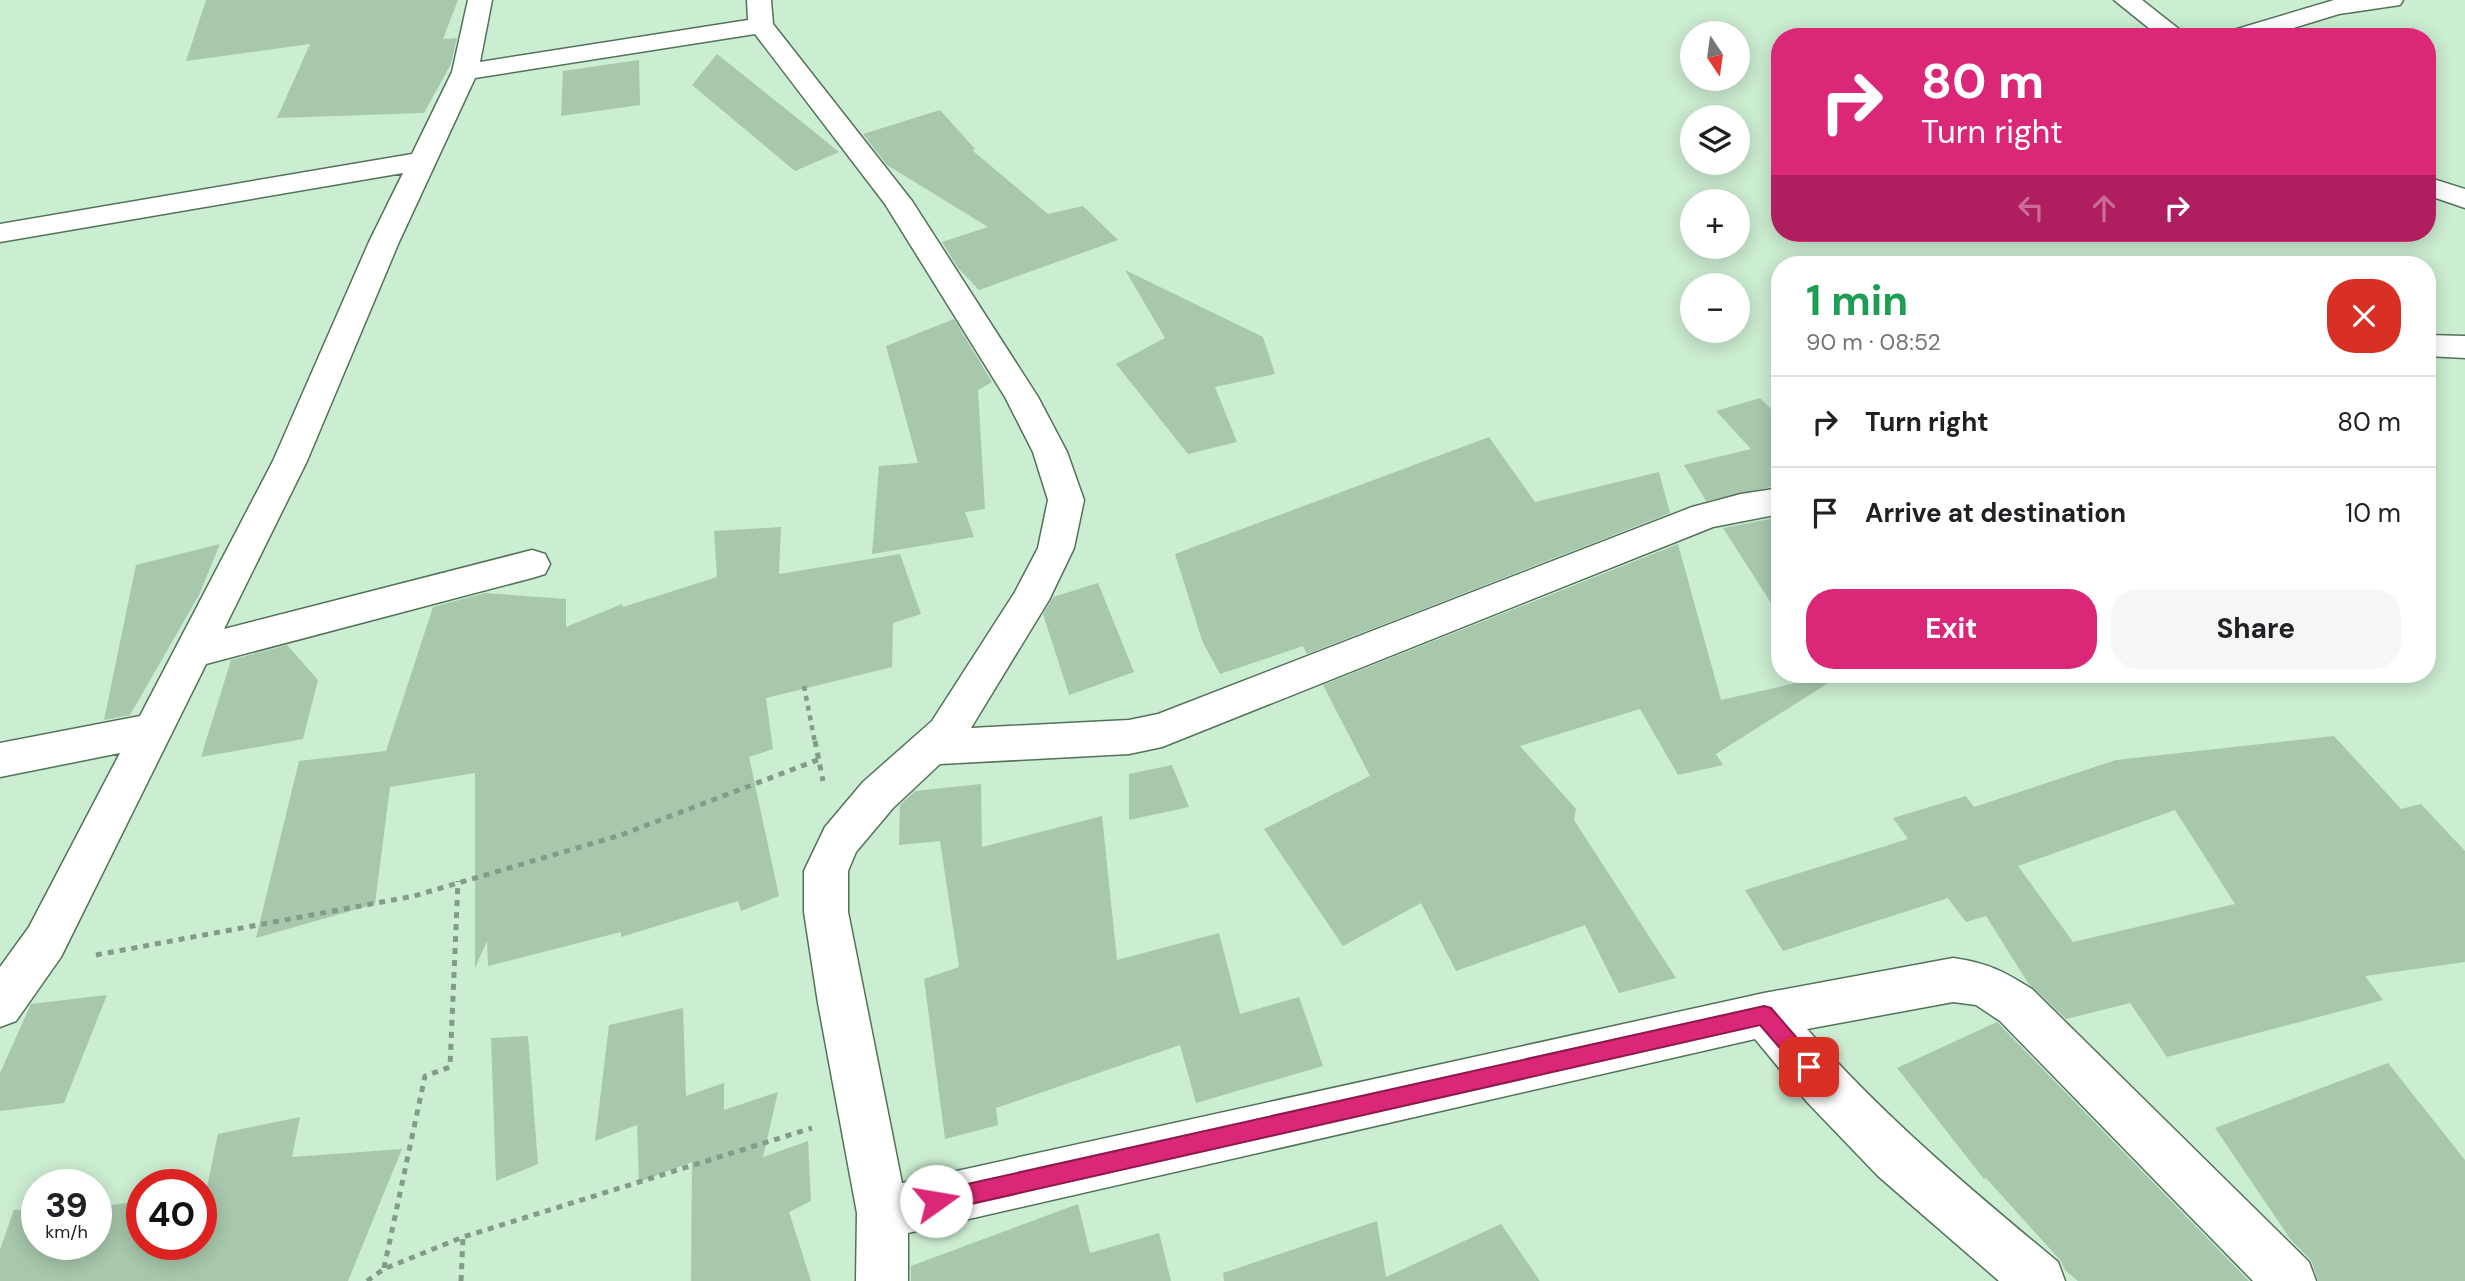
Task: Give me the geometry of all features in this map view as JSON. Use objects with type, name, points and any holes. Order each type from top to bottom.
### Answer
[{"type":"street","points":[[0,1005],[45,942],[310,418],[384,242],[465,72],[480,0]]},
{"type":"street","points":[[2126,0],[2165,28]]},
{"type":"street","points":[[2266,28],[2336,7],[2391,0]]},
{"type":"street","points":[[465,72],[760,12],[898,201],[1021,397],[1050,452],[1066,500],[1056,548],[1030,600],[946,733],[878,795],[840,840],[826,871],[826,912],[883,1213],[882,1281]]},
{"type":"street","points":[[0,233],[422,161]]},
{"type":"street","points":[[2436,188],[2465,199]]},
{"type":"street","points":[[2436,345],[2465,347]]},
{"type":"street","points":[[931,747],[1129,737],[1162,730],[1705,516],[1771,502]]},
{"type":"street","points":[[194,652],[532,564]]},
{"type":"street","points":[[0,760],[153,730]]},
{"type":"street","points":[[883,1213],[1764,1015],[1954,980],[1984,984],[2016,1004],[2290,1281]]},
{"type":"street","points":[[1764,1015],[1824,1085],[1896,1158],[2039,1281]]},
{"type":"path","points":[[29,964],[109,953],[414,896],[621,835],[820,759],[804,686]]},
{"type":"path","points":[[384,1269],[425,1076],[450,1067],[458,881]]},
{"type":"path","points":[[367,1281],[384,1269],[463,1237],[863,1112]]},
{"type":"path","points":[[461,1281],[463,1237]]},
{"type":"building","points":[[206,0],[458,0],[443,39],[457,38],[451,64],[424,113],[277,118],[310,44],[186,61]]},
{"type":"building","points":[[717,54],[839,152],[795,171],[692,85]]},
{"type":"building","points":[[639,60],[640,105],[561,116],[563,71]]},
{"type":"building","points":[[940,110],[975,149],[972,150],[1048,214],[1083,206],[1118,240],[979,290],[958,268],[942,242],[988,227],[887,165],[863,134]]},
{"type":"building","points":[[1125,270],[1263,337],[1275,374],[1215,387],[1237,442],[1188,454],[1116,364],[1165,338]]},
{"type":"building","points":[[954,319],[992,382],[978,390],[985,509],[965,512],[974,537],[872,554],[879,466],[918,463],[886,346]]},
{"type":"building","points":[[1760,398],[1771,409],[1771,487],[1706,501],[1684,465],[1751,449],[1716,411]]},
{"type":"building","points":[[1489,437],[1535,502],[1659,472],[1670,513],[1307,654],[1303,646],[1220,674],[1203,643],[1175,554]]},
{"type":"building","points":[[1771,519],[1771,603],[1723,528]]},
{"type":"building","points":[[781,527],[779,574],[900,554],[921,614],[893,623],[892,667],[766,698],[773,749],[749,757],[779,896],[741,911],[738,901],[621,937],[621,932],[488,966],[487,941],[475,968],[475,773],[390,787],[375,904],[256,938],[299,761],[386,751],[433,607],[485,593],[566,599],[566,627],[622,604],[623,607],[717,577],[714,531]]},
{"type":"building","points":[[220,544],[199,595],[130,715],[104,720],[136,565]]},
{"type":"building","points":[[1678,544],[1721,700],[1796,683],[1828,683],[1716,754],[1723,765],[1678,775],[1640,709],[1520,746],[1576,809],[1574,820],[1676,978],[1619,993],[1585,925],[1456,971],[1421,903],[1343,946],[1264,829],[1370,776],[1323,685]]},
{"type":"building","points":[[1098,583],[1134,672],[1069,695],[1043,614],[1053,597]]},
{"type":"building","points":[[287,645],[318,680],[303,739],[201,757],[231,660]]},
{"type":"building","points":[[2334,736],[2401,809],[2421,804],[2465,851],[2465,962],[2365,976],[2383,1000],[2167,1057],[2130,1003],[2066,1019],[2028,983],[1986,916],[1966,922],[1948,898],[1783,951],[1745,890],[1908,839],[1893,818],[1966,796],[1974,807],[2116,760]],"holes":[[[2175,810],[2235,904],[2073,942],[2018,866]]]},
{"type":"building","points":[[1172,765],[1189,807],[1129,820],[1129,774]]},
{"type":"building","points":[[981,784],[982,847],[1102,816],[1117,960],[1219,933],[1240,1014],[1299,997],[1323,1066],[1196,1103],[1180,1045],[996,1108],[998,1125],[945,1139],[924,979],[959,967],[940,841],[899,845],[900,805],[915,791]]},
{"type":"building","points":[[107,995],[64,1103],[0,1111],[0,1073],[31,1004]]},
{"type":"building","points":[[683,1008],[686,1096],[724,1083],[724,1110],[778,1092],[763,1157],[808,1141],[811,1201],[789,1212],[811,1281],[691,1281],[692,1162],[639,1182],[637,1125],[595,1141],[609,1025]]},
{"type":"building","points":[[1997,1022],[2249,1281],[2078,1281],[2065,1270],[2060,1260],[1986,1178],[1984,1179],[1897,1068]]},
{"type":"building","points":[[528,1036],[538,1164],[496,1181],[491,1038]]},
{"type":"building","points":[[2388,1063],[2465,1160],[2465,1281],[2318,1281],[2311,1260],[2291,1240],[2215,1128]]},
{"type":"building","points":[[300,1117],[292,1157],[402,1149],[348,1281],[0,1281],[0,1249],[14,1210],[21,1210],[21,1260],[112,1260],[112,1205],[126,1203],[126,1260],[217,1260],[217,1169],[211,1169],[218,1134]]},
{"type":"building","points":[[1078,1204],[1090,1253],[1159,1233],[1171,1281],[911,1281],[911,1266]]},
{"type":"building","points":[[1377,1221],[1386,1277],[1501,1224],[1540,1281],[1224,1281],[1223,1273]]},
{"type":"route","points":[[936,1201],[1764,1015],[1809,1067]]}]
